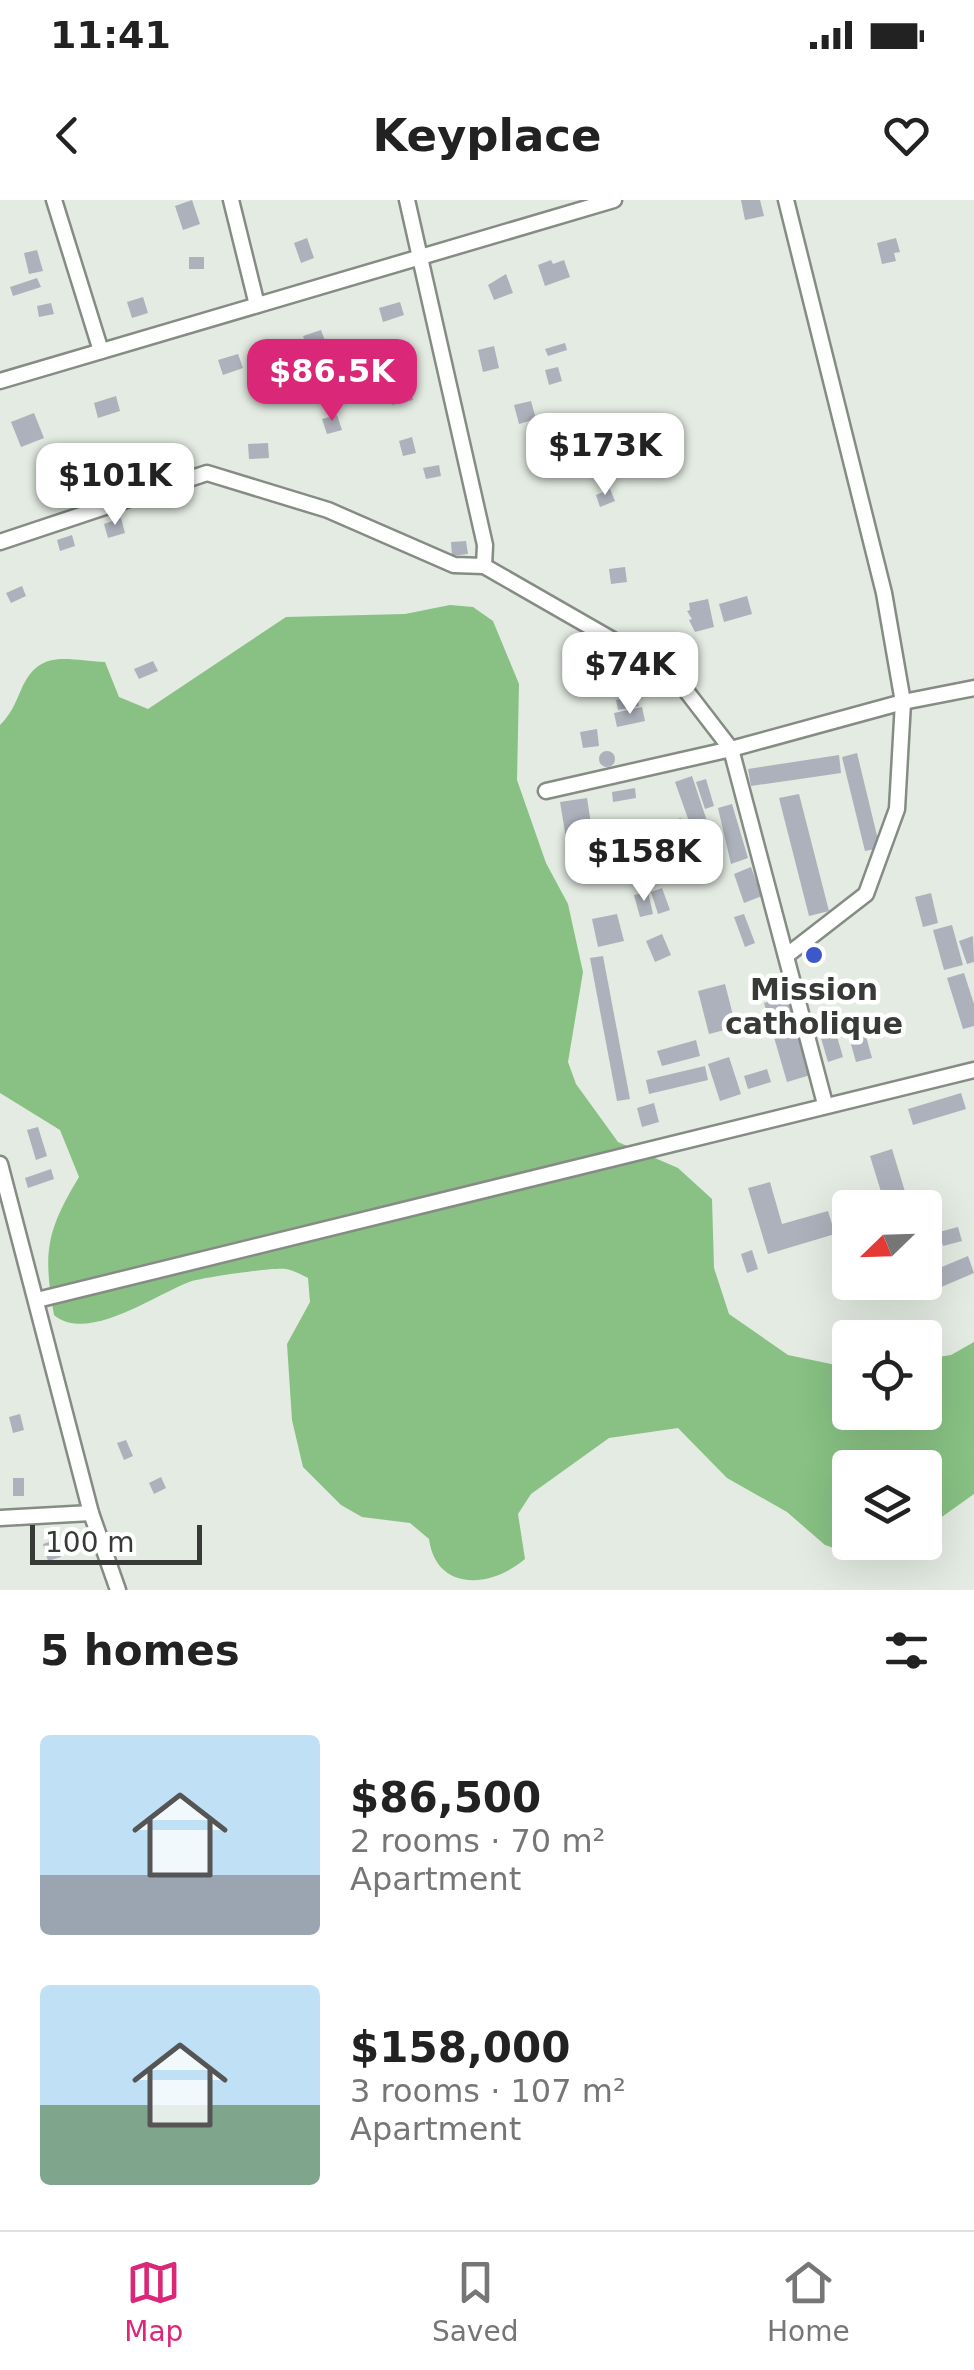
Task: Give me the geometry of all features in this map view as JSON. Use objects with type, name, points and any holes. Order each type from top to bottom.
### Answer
[{"type":"street","points":[[54,200],[101,352]]},
{"type":"street","points":[[231,200],[257,305]]},
{"type":"street","points":[[407,200],[485,545],[484,566]]},
{"type":"street","points":[[0,381],[614,200]]},
{"type":"street","points":[[786,200],[884,593],[903,702],[897,809],[866,894],[786,956]]},
{"type":"street","points":[[0,542],[206,474],[328,510],[454,565],[484,566],[674,675],[732,749],[826,1104]]},
{"type":"street","points":[[546,791],[732,749],[903,702],[974,688]]},
{"type":"street","points":[[38,1300],[974,1070]]},
{"type":"street","points":[[1,1172],[38,1300],[91,1512],[118,1590]]},
{"type":"street","points":[[0,1518],[91,1512]]},
{"type":"green space","points":[[450,605],[473,607],[493,621],[519,684],[517,780],[546,863],[568,904],[583,972],[568,1062],[576,1084],[618,1142],[678,1168],[712,1199],[714,1268],[729,1314],[788,1355],[832,1364],[832,1430],[942,1430],[942,1356],[974,1342],[974,1494],[942,1517],[942,1450],[832,1450],[832,1547],[787,1512],[727,1478],[678,1428],[609,1438],[531,1494],[518,1514],[525,1559],[495,1576],[466,1580],[442,1568],[429,1539],[410,1523],[362,1517],[341,1505],[303,1467],[292,1420],[287,1344],[310,1302],[308,1278],[286,1269],[224,1275],[192,1281],[103,1320],[85,1324],[54,1315],[50,1243],[79,1177],[60,1130],[0,1093],[0,725],[28,677],[45,662],[55,659],[105,662],[119,697],[148,709],[286,617],[405,614]]},
{"type":"building","points":[[192,200],[200,224],[183,230],[175,206]]},
{"type":"building","points":[[741,200],[760,200],[764,216],[745,220]]},
{"type":"building","points":[[307,238],[314,258],[301,263],[294,243]]},
{"type":"building","points":[[896,238],[900,252],[894,253],[896,261],[882,264],[877,243]]},
{"type":"building","points":[[37,250],[43,271],[29,274],[24,253]]},
{"type":"building","points":[[189,257],[204,257],[204,269],[189,269]]},
{"type":"building","points":[[551,260],[553,264],[564,260],[570,277],[545,286],[538,265]]},
{"type":"building","points":[[506,274],[513,293],[494,300],[488,285]]},
{"type":"building","points":[[37,278],[41,287],[13,296],[10,287]]},
{"type":"building","points":[[143,297],[148,313],[132,318],[127,302]]},
{"type":"building","points":[[400,302],[404,315],[383,322],[379,308]]},
{"type":"building","points":[[51,303],[54,314],[39,317],[37,306]]},
{"type":"building","points":[[321,330],[325,341],[307,347],[303,336]]},
{"type":"building","points":[[565,343],[567,350],[548,356],[545,349]]},
{"type":"building","points":[[494,346],[499,368],[483,372],[478,350]]},
{"type":"building","points":[[238,354],[243,368],[223,375],[218,360]]},
{"type":"building","points":[[388,360],[391,372],[376,376],[373,363]]},
{"type":"building","points":[[558,367],[562,381],[549,385],[545,370]]},
{"type":"building","points":[[408,377],[413,400],[392,405],[391,401],[381,403],[378,391],[389,389],[387,382]]},
{"type":"building","points":[[116,396],[120,411],[98,418],[94,403]]},
{"type":"building","points":[[531,401],[536,419],[519,424],[514,405]]},
{"type":"building","points":[[34,413],[44,438],[21,447],[11,422]]},
{"type":"building","points":[[337,415],[342,430],[327,434],[322,419]]},
{"type":"building","points":[[616,429],[621,442],[610,446],[605,433]]},
{"type":"building","points":[[412,437],[416,453],[403,456],[399,441]]},
{"type":"building","points":[[268,443],[269,458],[249,459],[248,444]]},
{"type":"building","points":[[439,465],[441,476],[426,479],[423,468]]},
{"type":"building","points":[[610,489],[615,501],[600,507],[596,495]]},
{"type":"building","points":[[121,518],[125,533],[108,538],[104,524]]},
{"type":"building","points":[[72,535],[75,546],[60,551],[57,540]]},
{"type":"building","points":[[466,541],[468,554],[452,556],[451,542]]},
{"type":"building","points":[[625,567],[627,582],[611,584],[609,569]]},
{"type":"building","points":[[22,586],[26,596],[11,603],[6,593]]},
{"type":"building","points":[[747,596],[752,614],[724,622],[719,604]]},
{"type":"building","points":[[708,599],[714,627],[695,632],[687,611],[689,603]]},
{"type":"building","points":[[153,661],[158,671],[139,679],[134,669]]},
{"type":"building","points":[[637,695],[639,706],[618,710],[616,700]]},
{"type":"building","points":[[642,707],[645,721],[617,727],[614,713]]},
{"type":"building","points":[[597,729],[599,746],[583,748],[580,732]]},
{"type":"building","points":[[607,751],[615,759],[607,767],[599,759]]},
{"type":"building","points":[[857,753],[880,848],[865,851],[842,757]]},
{"type":"building","points":[[839,755],[841,773],[751,786],[748,769]]},
{"type":"building","points":[[692,776],[712,836],[696,841],[675,782]]},
{"type":"building","points":[[706,779],[714,806],[705,809],[696,782]]},
{"type":"building","points":[[635,788],[636,798],[613,802],[612,792]]},
{"type":"building","points":[[799,794],[829,911],[809,916],[779,798]]},
{"type":"building","points":[[587,798],[598,870],[572,874],[560,802]]},
{"type":"building","points":[[732,804],[748,858],[731,864],[718,808]]},
{"type":"building","points":[[681,818],[690,843],[676,849],[667,823]]},
{"type":"building","points":[[751,867],[762,896],[744,903],[734,874]]},
{"type":"building","points":[[662,888],[670,910],[658,914],[651,892]]},
{"type":"building","points":[[648,892],[653,914],[640,917],[634,895]]},
{"type":"building","points":[[931,893],[938,923],[923,927],[915,897]]},
{"type":"building","points":[[617,914],[624,941],[598,947],[592,919]]},
{"type":"building","points":[[744,914],[755,943],[745,947],[734,917]]},
{"type":"building","points":[[952,925],[963,965],[944,970],[933,930]]},
{"type":"building","points":[[662,934],[671,955],[655,962],[646,941]]},
{"type":"building","points":[[973,936],[974,962],[967,964],[959,941]]},
{"type":"building","points":[[603,956],[630,1099],[617,1101],[590,958]]},
{"type":"building","points":[[964,973],[974,1004],[974,1026],[963,1029],[947,978]]},
{"type":"building","points":[[725,984],[736,1027],[709,1034],[698,991]]},
{"type":"building","points":[[790,996],[814,1074],[787,1082],[764,1003]]},
{"type":"building","points":[[861,1018],[872,1058],[856,1062],[845,1023]]},
{"type":"building","points":[[836,1033],[843,1057],[828,1062],[821,1038]]},
{"type":"building","points":[[696,1040],[700,1056],[662,1066],[657,1051]]},
{"type":"building","points":[[729,1057],[741,1094],[720,1101],[708,1064]]},
{"type":"building","points":[[705,1066],[708,1080],[649,1094],[646,1080]]},
{"type":"building","points":[[767,1069],[771,1082],[748,1089],[744,1076]]},
{"type":"building","points":[[961,1093],[966,1109],[913,1125],[908,1109]]},
{"type":"building","points":[[654,1103],[659,1122],[642,1127],[637,1108]]},
{"type":"building","points":[[38,1127],[47,1156],[36,1160],[27,1130]]},
{"type":"building","points":[[892,1149],[905,1190],[880,1190],[870,1156]]},
{"type":"building","points":[[51,1169],[54,1179],[28,1188],[25,1178]]},
{"type":"building","points":[[770,1182],[782,1224],[828,1211],[832,1235],[768,1254],[748,1188]]},
{"type":"building","points":[[958,1227],[962,1241],[943,1246],[942,1231]]},
{"type":"building","points":[[752,1250],[758,1269],[747,1273],[741,1254]]},
{"type":"building","points":[[968,1256],[974,1273],[942,1287],[942,1267]]},
{"type":"building","points":[[20,1414],[24,1430],[13,1433],[9,1417]]},
{"type":"building","points":[[126,1440],[133,1456],[124,1460],[117,1443]]},
{"type":"building","points":[[161,1477],[166,1488],[154,1494],[149,1483]]},
{"type":"building","points":[[13,1478],[24,1478],[24,1496],[13,1496]]},
{"type":"building","points":[[55,1540],[61,1557],[48,1561],[43,1544]]},
{"type":"place","name":"Mission catholique","points":[[814,955]]}]
